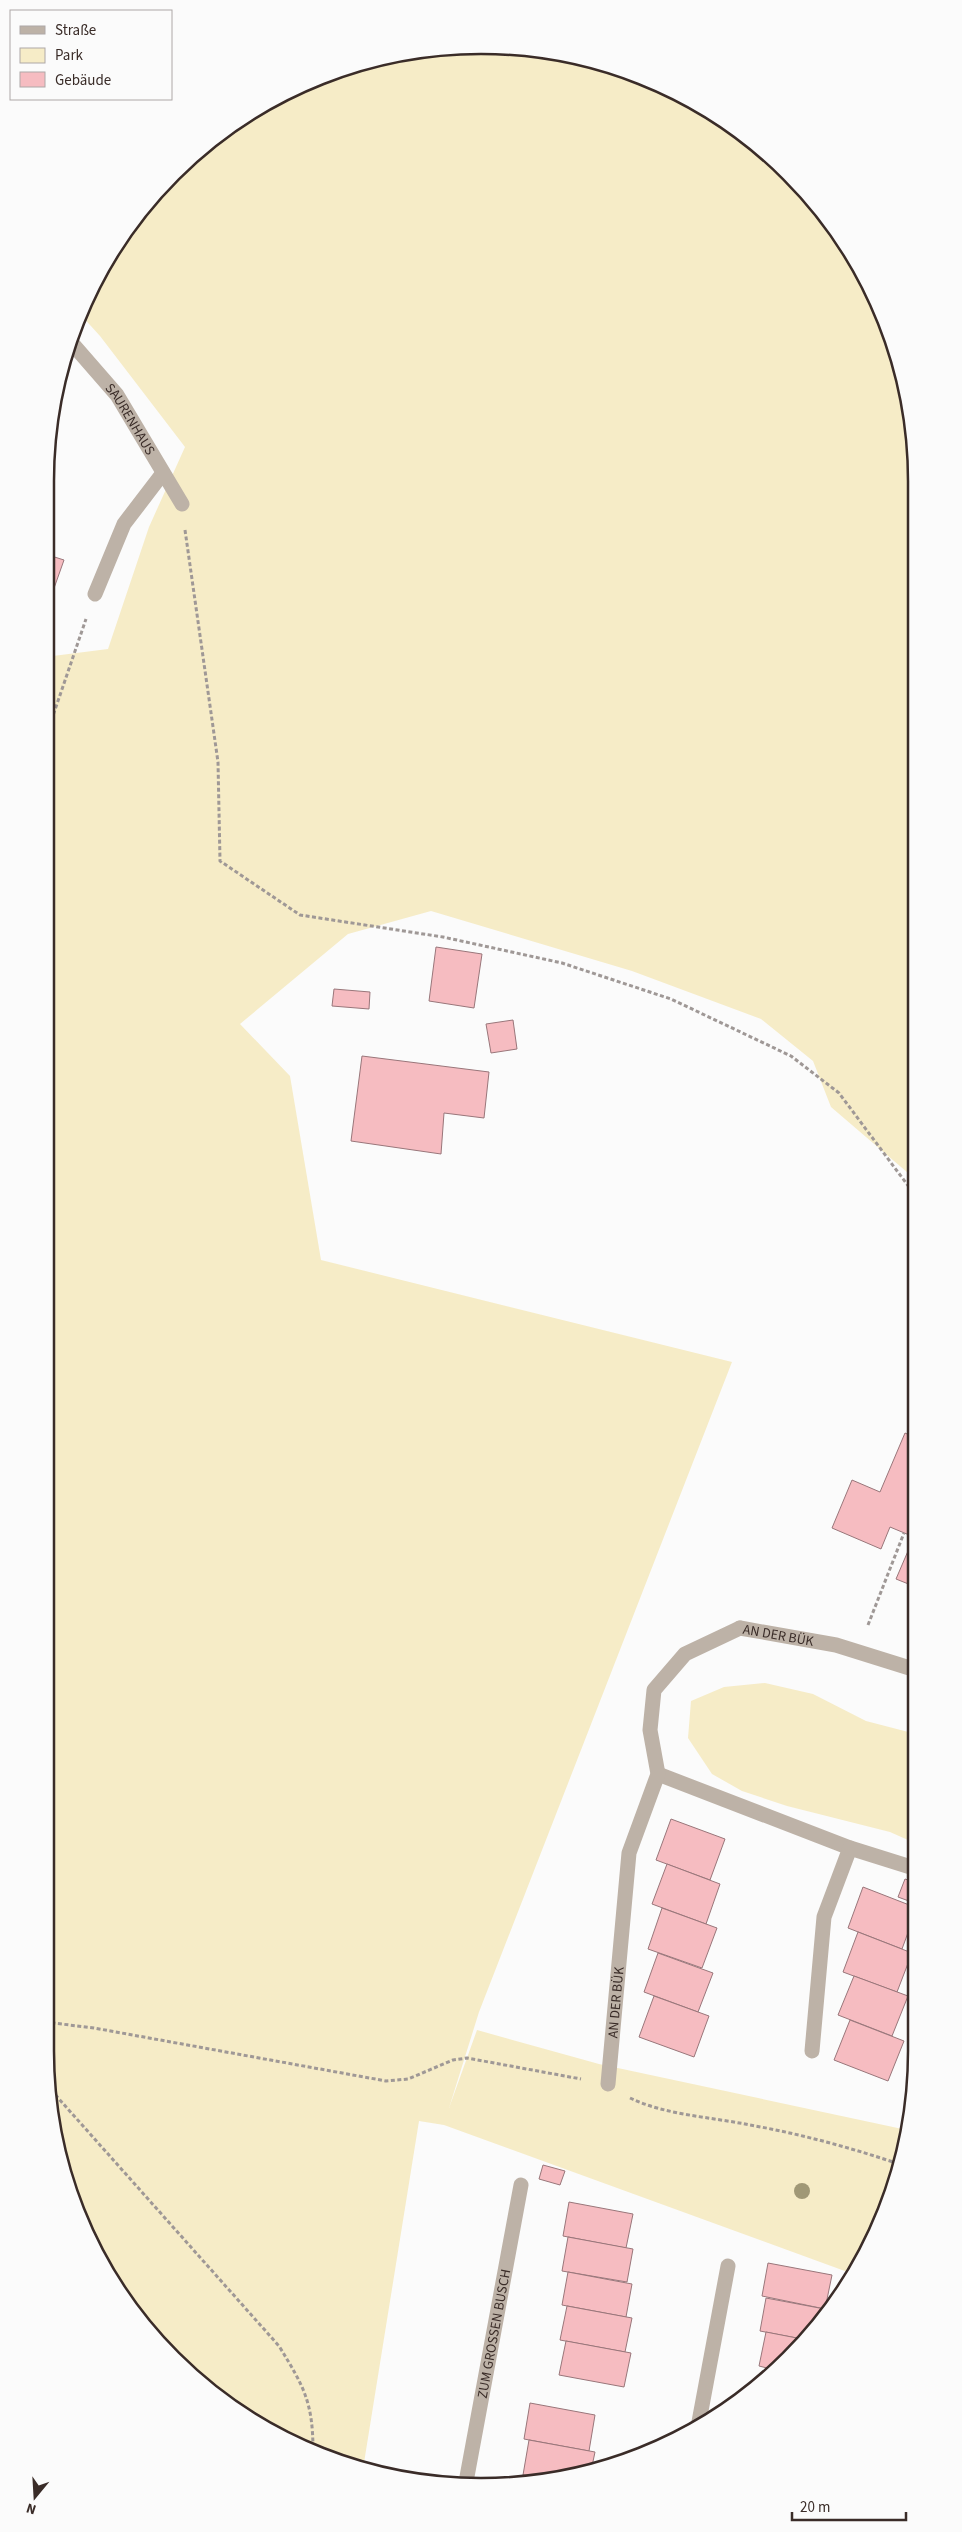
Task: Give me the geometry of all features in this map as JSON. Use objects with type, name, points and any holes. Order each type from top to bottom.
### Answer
[{"type":"street","name":"SAURENHAUS","points":[[75,347],[117,394],[182,504]]},
{"type":"street","points":[[95,594],[124,524],[163,473]]},
{"type":"street","name":"AN DER BÜK","points":[[608,2084],[629,1853],[658,1774],[650,1730],[654,1690],[685,1654],[740,1628],[836,1645],[908,1668]]},
{"type":"street","points":[[658,1774],[850,1848],[908,1866]]},
{"type":"street","points":[[812,2051],[824,1917],[850,1848]]},
{"type":"street","name":"ZUM GROSSEN BUSCH","points":[[467,2477],[521,2185]]},
{"type":"street","points":[[700,2418],[728,2266]]},
{"type":"path","points":[[182,504],[218,762],[220,861],[300,915],[443,937],[562,963],[671,999],[791,1056],[839,1093],[908,1187]]},
{"type":"path","points":[[54,713],[95,594]]},
{"type":"path","points":[[857,1652],[904,1533]]},
{"type":"path","points":[[54,2023],[94,2028],[386,2081],[408,2078],[452,2060],[467,2058],[608,2084],[620,2094],[635,2101],[693,2116],[773,2130],[894,2162]]},
{"type":"path","points":[[56,2096],[279,2346],[301,2382],[313,2418],[313,2444]]},
{"type":"green space","points":[[481,54],[537,57],[592,68],[618,76],[670,98],[695,111],[741,142],[783,179],[820,221],[851,267],[864,292],[886,344],[894,370],[905,425],[908,481],[908,1173],[831,1107],[813,1061],[761,1019],[632,971],[431,911],[348,934],[240,1024],[290,1076],[321,1260],[732,1362],[479,2012],[449,2108],[477,2030],[599,2064],[901,2129],[894,2162],[876,2215],[847,2272],[444,2125],[419,2121],[364,2462],[317,2446],[267,2421],[221,2390],[199,2372],[160,2333],[142,2311],[111,2265],[86,2215],[68,2162],[57,2107],[54,2051],[54,656],[108,649],[149,527],[185,447],[100,336],[85,320],[111,267],[142,221],[160,199],[199,160],[221,142],[267,111],[317,86],[370,68],[398,62],[425,57],[453,55]]},
{"type":"green space","points":[[765,1683],[813,1694],[866,1721],[908,1732],[908,1840],[890,1832],[787,1806],[742,1791],[712,1774],[688,1738],[691,1701],[724,1687]]},
{"type":"building","points":[[54,557],[64,560],[54,588]]},
{"type":"building","points":[[436,947],[482,954],[474,1008],[429,1001]]},
{"type":"building","points":[[334,989],[370,992],[369,1009],[332,1006]]},
{"type":"building","points":[[513,1020],[517,1049],[491,1053],[486,1024]]},
{"type":"building","points":[[362,1056],[489,1072],[484,1118],[444,1113],[441,1154],[351,1141]]},
{"type":"building","points":[[905,1433],[908,1434],[908,1534],[890,1527],[881,1549],[832,1528],[852,1480],[880,1492]]},
{"type":"building","points":[[908,1551],[908,1584],[896,1579]]},
{"type":"building","points":[[671,1819],[725,1839],[710,1880],[656,1860]]},
{"type":"building","points":[[667,1864],[720,1884],[706,1924],[652,1904]]},
{"type":"building","points":[[905,1879],[908,1880],[908,1901],[898,1897]]},
{"type":"building","points":[[863,1887],[908,1904],[908,1933],[902,1949],[848,1928]]},
{"type":"building","points":[[662,1908],[717,1928],[702,1968],[648,1949]]},
{"type":"building","points":[[858,1932],[908,1951],[908,1963],[897,1992],[843,1972]]},
{"type":"building","points":[[658,1953],[713,1973],[698,2012],[644,1992]]},
{"type":"building","points":[[854,1976],[908,1996],[892,2036],[838,2015]]},
{"type":"building","points":[[654,1996],[709,2016],[694,2057],[639,2037]]},
{"type":"building","points":[[850,2020],[904,2041],[888,2081],[834,2060]]},
{"type":"building","points":[[543,2165],[565,2171],[560,2185],[539,2179]]},
{"type":"building","points":[[569,2202],[633,2214],[626,2248],[563,2236]]},
{"type":"building","points":[[568,2237],[633,2249],[627,2282],[562,2271]]},
{"type":"building","points":[[768,2263],[832,2275],[827,2302],[822,2308],[762,2296]]},
{"type":"building","points":[[568,2272],[632,2284],[626,2317],[562,2305]]},
{"type":"building","points":[[766,2298],[822,2308],[797,2338],[760,2331]]},
{"type":"building","points":[[567,2306],[632,2318],[625,2352],[560,2340]]},
{"type":"building","points":[[766,2332],[797,2338],[767,2368],[759,2366]]},
{"type":"building","points":[[566,2341],[631,2353],[624,2387],[559,2375]]},
{"type":"building","points":[[530,2403],[595,2415],[589,2451],[524,2439]]},
{"type":"building","points":[[529,2440],[595,2452],[593,2464],[537,2475],[523,2475]]}]
